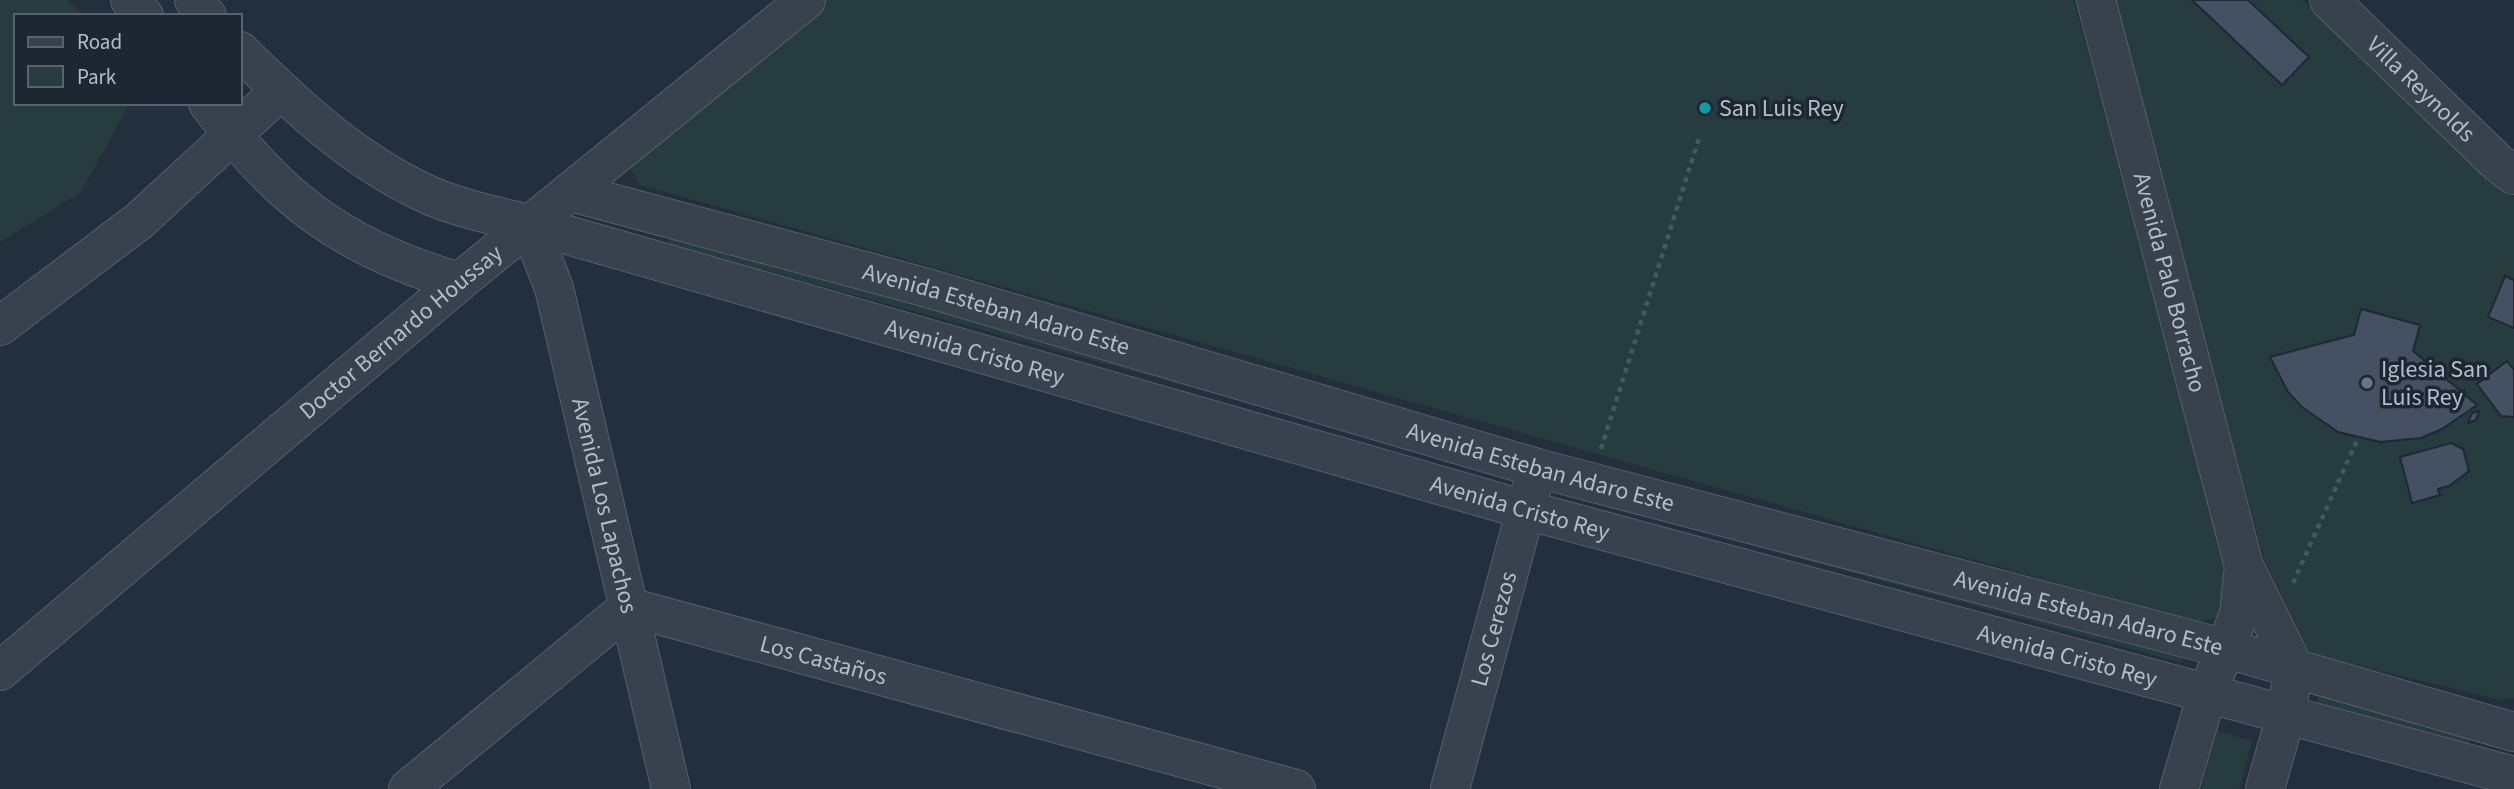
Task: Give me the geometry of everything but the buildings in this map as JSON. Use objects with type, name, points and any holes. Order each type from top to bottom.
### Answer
[{"type":"street","points":[[130,0],[142,14]]},
{"type":"street","points":[[194,0],[206,14]]},
{"type":"street","name":"Doctor Bernardo Houssay","points":[[0,671],[459,282],[806,0]]},
{"type":"street","name":"Avenida Palo Borracho","points":[[2096,0],[2244,566],[2294,667]]},
{"type":"street","name":"Villa Reynolds","points":[[2329,0],[2498,163],[2514,175]]},
{"type":"street","name":"Avenida Cristo Rey","points":[[242,53],[280,91],[346,148],[388,174],[445,201],[481,213],[529,224],[1526,510],[2514,775]]},
{"type":"street","points":[[0,326],[139,221],[280,91]]},
{"type":"street","points":[[210,105],[232,135],[288,195],[327,225],[379,254],[459,282]]},
{"type":"street","name":"Avenida Esteban Adaro Este","points":[[571,192],[924,287],[1537,468],[2294,667],[2514,732]]},
{"type":"street","name":"Avenida Los Lapachos","points":[[529,224],[554,288],[671,789]]},
{"type":"street","name":"Los Cerezos","points":[[1450,789],[1537,468]]},
{"type":"street","name":"Avenida Palo Borracho","points":[[2179,789],[2207,694],[2239,614],[2244,566]]},
{"type":"street","points":[[408,789],[629,607]]},
{"type":"street","name":"Los Castaños","points":[[629,607],[1296,789]]},
{"type":"street","points":[[2265,789],[2286,715],[2294,667]]},
{"type":"path","points":[[1591,483],[1700,135]]},
{"type":"path","points":[[2314,537],[2358,438]]},
{"type":"green space","points":[[0,0],[67,0],[83,14],[14,14],[14,105],[129,105],[81,192],[0,242]]},
{"type":"green space","points":[[826,0],[2074,0],[2226,568],[2227,599],[2216,618],[2195,622],[640,185],[627,163]]},
{"type":"green space","points":[[2109,0],[2302,0],[2463,153],[2514,197],[2514,698],[2501,700],[2330,659],[2309,651],[2265,561]]},
{"type":"green space","points":[[672,234],[1458,451],[1455,460],[669,244]]},
{"type":"green space","points":[[1578,497],[2184,654],[2182,663]]},
{"type":"green space","points":[[2319,694],[2471,736],[2468,746],[2317,704]]},
{"type":"green space","points":[[2217,731],[2252,741],[2239,789],[2201,789]]},
{"type":"place","name":"San Luis Rey","points":[[1705,108]]},
{"type":"place","name":"Iglesia San Luis Rey","points":[[2367,383]]}]
